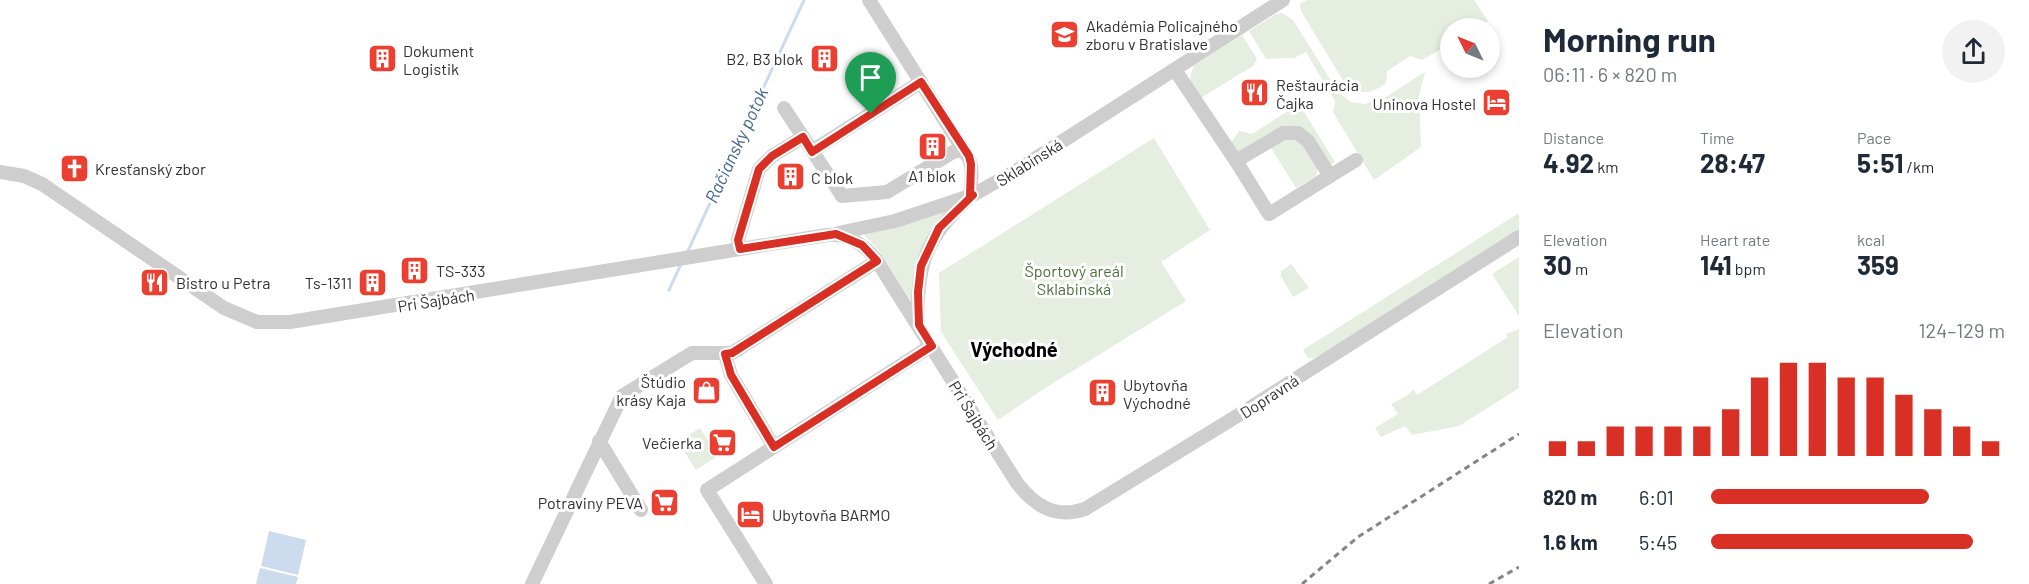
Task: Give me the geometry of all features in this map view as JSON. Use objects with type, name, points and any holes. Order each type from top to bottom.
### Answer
[{"type":"street","points":[[869,0],[971,164],[972,195],[946,220],[929,246],[919,279],[919,325]]},
{"type":"street","name":"Sklabinská","points":[[836,234],[896,221],[972,195],[1019,169],[1283,0]]},
{"type":"street","points":[[1175,70],[1269,214],[1356,160]]},
{"type":"street","points":[[812,152],[921,82]]},
{"type":"street","points":[[784,108],[839,194],[844,197],[887,192],[953,152],[964,151]]},
{"type":"street","points":[[1236,161],[1283,133],[1298,133],[1308,141],[1330,176]]},
{"type":"street","points":[[740,249],[738,240],[759,169],[772,156],[803,137]]},
{"type":"street","name":"Pri Šajbách","points":[[0,172],[24,176],[42,184],[224,308],[247,320],[263,323],[290,322],[370,310],[836,234],[862,245],[877,261],[1017,483]]},
{"type":"street","name":"Dopravná","points":[[1017,483],[1034,502],[1046,510],[1067,513],[1085,509],[1519,237]]},
{"type":"street","points":[[531,584],[622,396],[692,353],[732,353],[877,261]]},
{"type":"street","points":[[766,584],[707,490],[932,346]]},
{"type":"street","points":[[725,354],[731,375],[774,447]]},
{"type":"street","points":[[599,441],[641,510]]},
{"type":"green space","points":[[1307,0],[1474,0],[1486,18],[1440,18],[1440,50],[1422,60],[1410,56],[1387,71],[1386,83],[1370,92],[1360,92],[1344,82],[1301,11],[1300,4]]},
{"type":"green space","points":[[1282,13],[1293,20],[1338,92],[1351,102],[1364,104],[1381,100],[1425,72],[1419,96],[1421,147],[1374,180],[1333,112],[1335,101],[1306,52],[1294,58],[1266,59],[1249,31],[1276,14]]},
{"type":"green space","points":[[1242,35],[1257,59],[1253,66],[1199,99],[1190,79],[1195,65]]},
{"type":"green space","points":[[1299,104],[1335,162],[1330,165],[1305,131],[1298,127],[1290,126],[1271,132],[1239,154],[1230,144],[1239,131],[1252,134]]},
{"type":"green space","points":[[1286,136],[1303,142],[1318,168],[1316,176],[1296,188],[1270,146]]},
{"type":"green space","name":"Športový areál Sklabinská","points":[[1154,138],[1210,230],[1161,262],[1186,301],[1042,390],[998,420],[941,332],[939,273]]},
{"type":"green space","points":[[949,209],[932,231],[921,253],[914,305],[877,248],[864,235],[907,224]]},
{"type":"green space","points":[[1519,213],[1519,230],[1327,352],[1314,358],[1308,358],[1303,350]]},
{"type":"green space","points":[[1519,257],[1519,316],[1492,274]]},
{"type":"green space","points":[[1291,264],[1309,288],[1293,297],[1281,276],[1281,271]]},
{"type":"green space","points":[[1519,329],[1519,388],[1459,426],[1412,435],[1405,426],[1381,437],[1375,428],[1398,414],[1391,404],[1408,395],[1413,389],[1417,395],[1508,337],[1506,334]]},
{"type":"green space","points":[[700,428],[718,456],[696,470],[678,442]]},
{"type":"water","points":[[269,531],[306,540],[298,575],[261,566]]},
{"type":"water","points":[[260,568],[298,577],[296,584],[256,584]]},
{"type":"waterway","name":"Račiansky potok","points":[[687,253],[804,0]]},
{"type":"waterway","name":"Račiansky potok","points":[[669,290],[682,262]]},
{"type":"railway","points":[[1302,584],[1358,537],[1519,434]]},
{"type":"railway","points":[[1489,584],[1519,567]]},
{"type":"place","name":"Akadémia Policajného zboru v Bratislave","points":[[1065,34]]},
{"type":"place","name":"B2, B3 blok","points":[[824,58]]},
{"type":"place","name":"Dokument Logistik","points":[[382,59]]},
{"type":"place","name":"Reštaurácia Čajka","points":[[1255,93]]},
{"type":"place","name":"Uninova Hostel","points":[[1497,103]]},
{"type":"place","name":"A1 blok","points":[[932,147]]},
{"type":"place","name":"Kresťanský zbor","points":[[74,168]]},
{"type":"place","name":"C blok","points":[[790,177]]},
{"type":"place","name":"TS-333","points":[[415,270]]},
{"type":"place","name":"Bistro u Petra","points":[[155,282]]},
{"type":"place","name":"Ts-1311","points":[[373,282]]},
{"type":"place","name":"Štúdio krásy Kaja","points":[[707,390]]},
{"type":"place","name":"Ubytovňa Východné","points":[[1102,393]]},
{"type":"place","name":"Večierka","points":[[723,442]]},
{"type":"place","name":"Potraviny PEVA","points":[[664,502]]},
{"type":"place","name":"Ubytovňa BARMO","points":[[751,514]]},
{"type":"district","name":"Východné","points":[[1014,349]]},
{"type":"route","points":[[921,82],[969,156],[972,177],[970,196],[973,195],[939,228],[921,266],[917,304],[919,325],[932,346],[774,447],[731,375],[725,354],[732,353],[877,261],[862,245],[836,234],[740,249],[738,240],[756,174],[772,156],[803,137],[812,152],[871,114],[921,82]]}]
